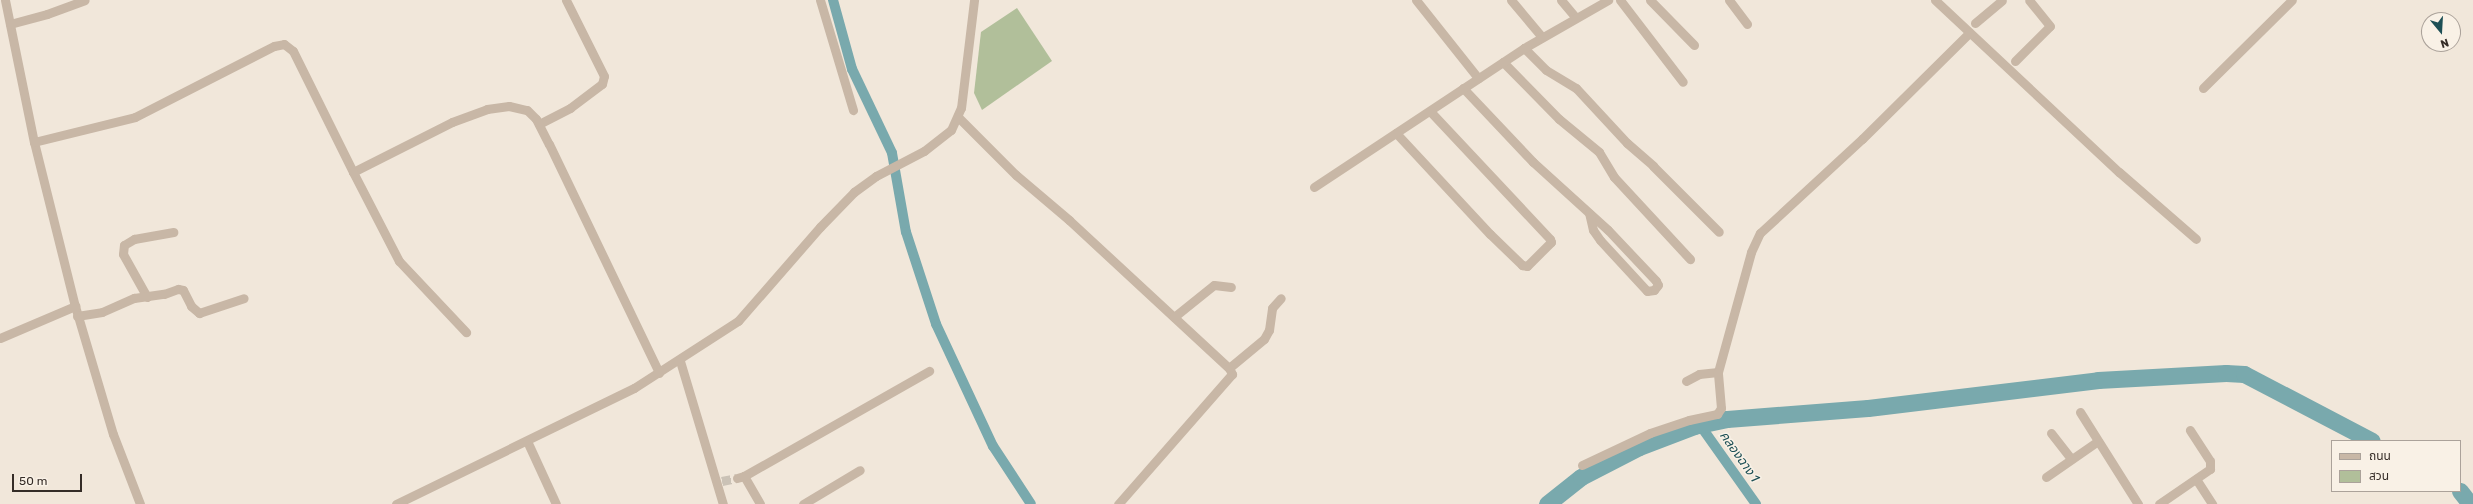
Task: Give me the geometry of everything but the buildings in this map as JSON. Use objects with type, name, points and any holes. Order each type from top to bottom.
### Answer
[{"type":"street","points":[[5,0],[34,142],[77,316],[113,434],[140,504]]},
{"type":"street","points":[[10,24],[47,14],[85,0]]},
{"type":"street","points":[[539,124],[570,108],[602,84],[604,76],[566,0]]},
{"type":"street","points":[[820,0],[853,110]]},
{"type":"street","points":[[396,504],[527,441],[657,366],[680,360],[738,321],[824,222],[854,192],[890,168],[943,138],[958,117],[974,0]]},
{"type":"street","points":[[1416,0],[1478,78]]},
{"type":"street","points":[[1511,0],[1542,37]]},
{"type":"street","points":[[1561,0],[1576,18]]},
{"type":"street","points":[[1314,187],[1524,48],[1608,0]]},
{"type":"street","points":[[1620,0],[1683,82]]},
{"type":"street","points":[[1650,0],[1694,45]]},
{"type":"street","points":[[1729,0],[1747,24]]},
{"type":"street","points":[[1935,0],[2119,172],[2196,239]]},
{"type":"street","points":[[1975,23],[2002,0]]},
{"type":"street","points":[[2015,61],[2050,26],[2029,0]]},
{"type":"street","points":[[2203,88],[2292,0]]},
{"type":"street","points":[[1582,466],[1650,433],[1689,420],[1717,414],[1721,408],[1718,372],[1753,246],[1760,233],[1858,143],[1969,33]]},
{"type":"street","points":[[34,142],[135,117],[274,46],[284,44],[293,50],[399,261],[466,332]]},
{"type":"street","points":[[1524,48],[1546,70],[1576,88],[1627,143],[1672,184],[1719,232]]},
{"type":"street","points":[[1503,62],[1559,119],[1598,152],[1614,177],[1690,259]]},
{"type":"street","points":[[1463,88],[1533,162],[1589,214],[1656,281],[1658,285],[1654,290],[1646,291],[1600,240],[1593,230],[1589,214]]},
{"type":"street","points":[[353,172],[452,122],[487,109],[509,106],[527,110],[539,124],[657,366]]},
{"type":"street","points":[[1396,133],[1490,234],[1522,265],[1527,266],[1551,242],[1550,239],[1430,111]]},
{"type":"street","points":[[958,117],[1006,163],[1016,175],[1069,220],[1229,368],[1232,374],[1118,504]]},
{"type":"street","points":[[147,297],[123,254],[124,245],[134,239],[172,232]]},
{"type":"street","points":[[1174,317],[1214,285],[1231,287]]},
{"type":"street","points":[[77,316],[102,312],[134,298],[183,290],[191,306],[199,313],[244,298]]},
{"type":"street","points":[[1229,368],[1264,339],[1269,330],[1272,308],[1281,298]]},
{"type":"street","points":[[0,338],[75,306]]},
{"type":"street","points":[[680,360],[718,482],[723,504]]},
{"type":"street","points":[[760,504],[740,477],[929,371]]},
{"type":"street","points":[[1686,381],[1699,374],[1718,372]]},
{"type":"street","points":[[2080,412],[2138,504]]},
{"type":"street","points":[[2159,504],[2210,469],[2212,465],[2190,430]]},
{"type":"street","points":[[2051,433],[2071,459]]},
{"type":"street","points":[[527,441],[556,504]]},
{"type":"street","points":[[2046,477],[2098,441]]},
{"type":"street","points":[[803,504],[860,470]]},
{"type":"street","points":[[2196,479],[2212,504]]},
{"type":"green space","points":[[1017,8],[1052,61],[982,110],[974,93],[981,32]]},
{"type":"waterway","points":[[833,0],[852,69],[892,153],[906,232],[936,324],[993,446],[1031,504]]},
{"type":"waterway","points":[[1547,504],[1581,477],[1639,447],[1694,426],[1727,419],[1868,408],[2098,380],[2226,373],[2244,374],[2370,440]]},
{"type":"waterway","name":"คลองฉาง 1","points":[[1700,425],[1756,504]]},
{"type":"waterway","points":[[2461,492],[2470,504]]},
{"type":"tunnel","points":[[722,481],[737,478]]}]
